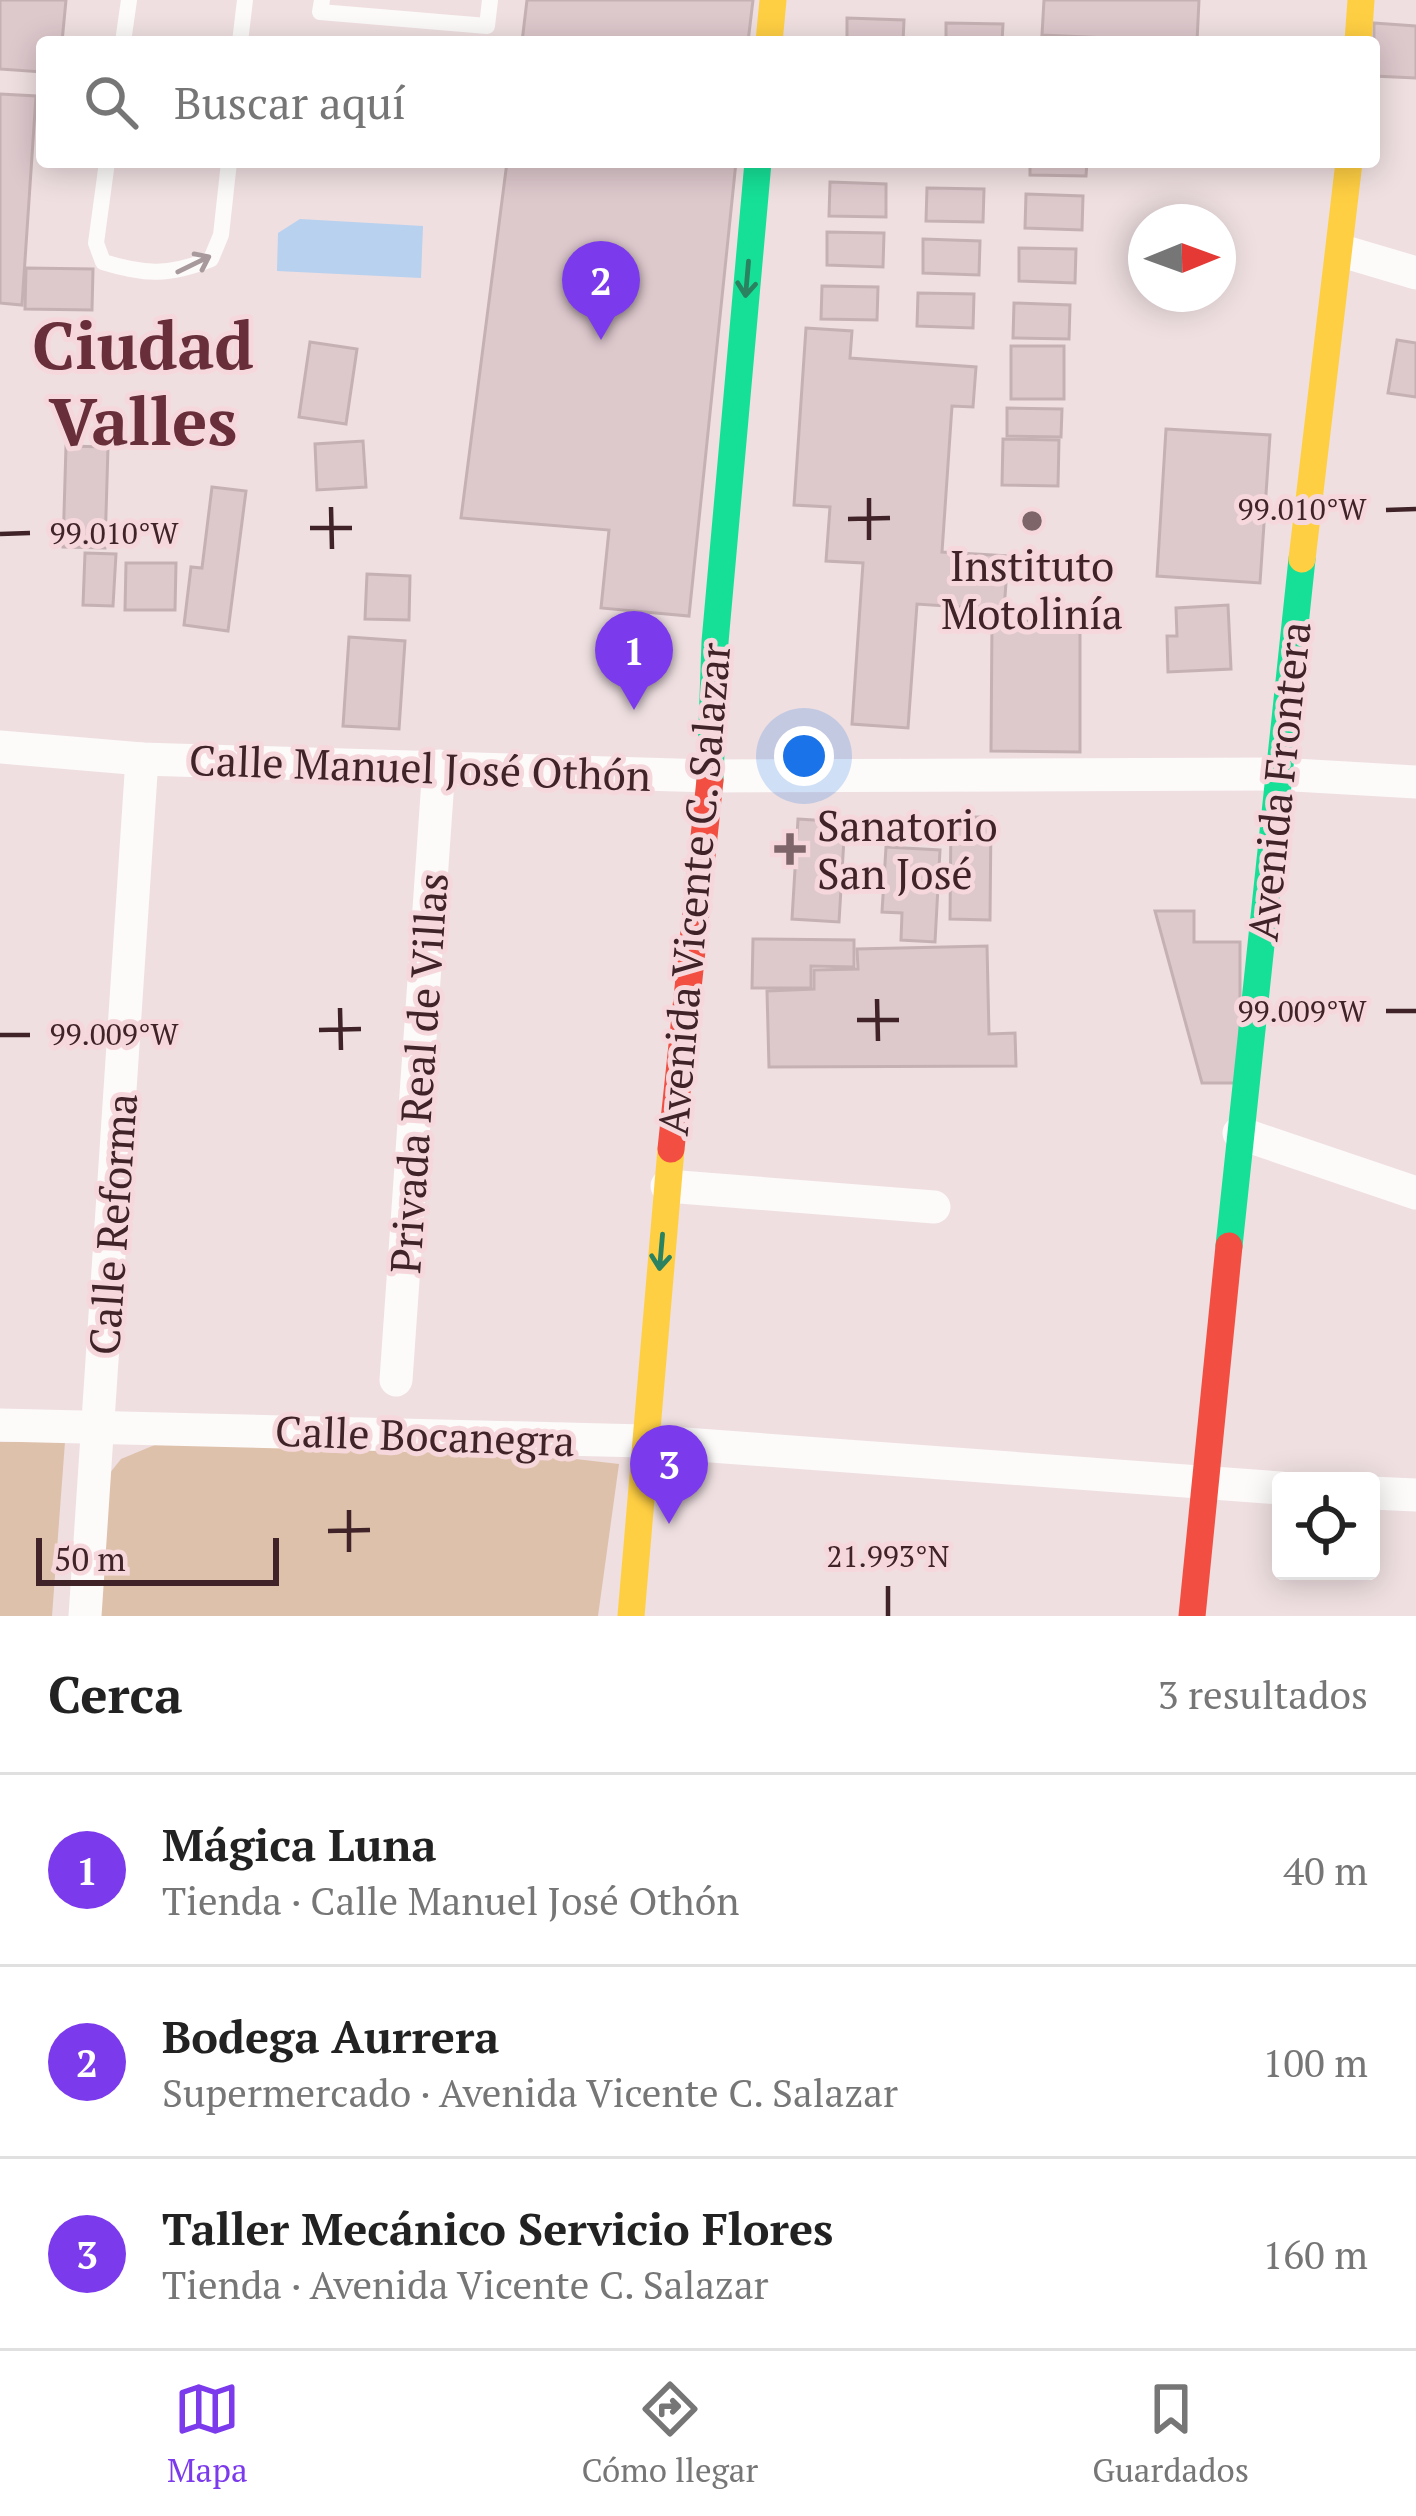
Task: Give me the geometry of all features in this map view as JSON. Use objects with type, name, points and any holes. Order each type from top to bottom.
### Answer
[{"type":"street","points":[[769,36],[772,0]]},
{"type":"street","points":[[1358,36],[1361,0]]},
{"type":"street","name":"Avenida Vicente C. Salazar","points":[[631,1616],[667,1186],[710,776],[715,642],[757,168]]},
{"type":"street","name":"Avenida Frontera","points":[[1192,1616],[1277,774],[1342,250],[1348,168]]},
{"type":"street","points":[[1342,250],[1416,273]]},
{"type":"street","name":"Calle Manuel José Othón","points":[[0,747],[142,759],[710,776],[1277,774],[1416,782]]},
{"type":"street","name":"Calle Reforma","points":[[85,1616],[142,759]]},
{"type":"street","name":"Privada Real de Villas","points":[[396,1380],[439,766]]},
{"type":"street","points":[[1239,1133],[1416,1193]]},
{"type":"street","points":[[667,1186],[934,1207]]},
{"type":"street","name":"Calle Bocanegra","points":[[0,1425],[644,1441],[1272,1488]]},
{"type":"street","points":[[1380,1493],[1416,1495]]},
{"type":"lane","points":[[124,36],[129,0]]},
{"type":"lane","points":[[241,36],[244,0]]},
{"type":"lane","points":[[322,0],[320,12],[487,26],[490,0]]},
{"type":"lane","points":[[106,168],[96,243],[103,262],[146,275],[172,274],[211,259],[221,235],[228,168]]},
{"type":"shaded area","points":[[0,1442],[65,1442],[52,1616],[0,1616]]},
{"type":"shaded area","points":[[157,1444],[505,1451],[619,1464],[598,1616],[94,1616],[101,1484],[121,1459]]},
{"type":"water","points":[[300,219],[423,226],[421,278],[277,271],[278,233]]},
{"type":"building","points":[[0,0],[66,0],[63,36],[36,36],[36,72],[0,69]]},
{"type":"building","points":[[527,0],[753,0],[749,36],[523,36]]},
{"type":"building","points":[[1044,0],[1199,0],[1197,36],[1042,35]]},
{"type":"building","points":[[847,18],[904,20],[903,36],[847,36]]},
{"type":"building","points":[[946,23],[1003,24],[1002,36],[946,36]]},
{"type":"building","points":[[1374,23],[1416,26],[1416,78],[1380,76],[1380,36],[1374,36]]},
{"type":"building","points":[[0,94],[36,96],[22,305],[0,303]]},
{"type":"building","points":[[506,168],[735,168],[689,616],[601,608],[609,530],[461,518]]},
{"type":"building","points":[[1030,168],[1087,168],[1086,176],[1030,175]]},
{"type":"building","points":[[830,182],[886,184],[886,217],[829,216]]},
{"type":"building","points":[[927,188],[984,189],[983,222],[926,221]]},
{"type":"building","points":[[1026,194],[1083,196],[1082,230],[1025,228]]},
{"type":"building","points":[[827,232],[884,233],[883,267],[827,265]]},
{"type":"building","points":[[923,239],[980,241],[979,275],[923,273]]},
{"type":"building","points":[[1019,248],[1076,249],[1075,283],[1019,281]]},
{"type":"building","points":[[26,268],[93,269],[92,310],[25,309]]},
{"type":"building","points":[[822,286],[878,287],[877,320],[821,319]]},
{"type":"building","points":[[918,293],[974,294],[973,328],[917,326]]},
{"type":"building","points":[[1014,303],[1070,305],[1069,339],[1013,338]]},
{"type":"building","points":[[806,328],[852,331],[850,358],[976,367],[973,407],[952,406],[942,552],[1008,556],[1004,610],[917,604],[908,728],[852,724],[863,563],[826,561],[830,507],[794,505]]},
{"type":"building","points":[[1397,340],[1416,343],[1416,397],[1388,393]]},
{"type":"building","points":[[310,342],[357,349],[346,424],[299,417]]},
{"type":"building","points":[[1011,346],[1064,346],[1064,399],[1011,399]]},
{"type":"building","points":[[1007,408],[1062,409],[1061,437],[1007,436]]},
{"type":"building","points":[[1166,429],[1270,435],[1260,583],[1157,576]]},
{"type":"building","points":[[1003,439],[1059,440],[1058,486],[1002,485]]},
{"type":"building","points":[[363,441],[366,487],[317,490],[315,444]]},
{"type":"building","points":[[66,446],[108,447],[105,548],[63,547]]},
{"type":"building","points":[[212,487],[246,491],[228,631],[184,625],[191,567],[202,568]]},
{"type":"building","points":[[85,553],[116,554],[113,606],[83,605]]},
{"type":"building","points":[[126,563],[176,563],[175,610],[125,610]]},
{"type":"building","points":[[367,574],[410,576],[409,620],[365,619]]},
{"type":"building","points":[[1228,605],[1231,669],[1168,672],[1167,636],[1177,636],[1176,608]]},
{"type":"building","points":[[992,621],[1080,621],[1080,752],[991,751]]},
{"type":"building","points":[[349,637],[405,641],[399,729],[343,726]]},
{"type":"building","points":[[951,817],[991,817],[990,920],[950,919]]},
{"type":"building","points":[[798,819],[845,822],[839,922],[792,919]]},
{"type":"building","points":[[886,847],[940,850],[935,942],[901,940],[902,913],[882,912]]},
{"type":"building","points":[[1155,911],[1194,911],[1194,942],[1240,942],[1240,1083],[1202,1083]]},
{"type":"building","points":[[753,939],[854,940],[854,967],[811,966],[811,988],[752,988]]},
{"type":"building","points":[[987,946],[989,1034],[1015,1033],[1016,1066],[769,1067],[767,991],[814,989],[814,970],[858,969],[857,949]]},
{"type":"traffic: fast","points":[[710,780],[715,642],[757,168]]},
{"type":"traffic: fast","points":[[1229,1246],[1302,559]]},
{"type":"traffic: slow","points":[[770,36],[773,0]]},
{"type":"traffic: slow","points":[[1358,36],[1361,0]]},
{"type":"traffic: slow","points":[[1302,559],[1348,168]]},
{"type":"traffic: slow","points":[[631,1616],[671,1149]]},
{"type":"traffic: jam","points":[[671,1149],[710,780]]},
{"type":"traffic: jam","points":[[1192,1616],[1229,1246]]},
{"type":"place","name":"Bodega Aurrera","points":[[601,340]]},
{"type":"place","name":"Instituto Motolinía","points":[[1032,521]]},
{"type":"place","name":"Mágica Luna","points":[[634,710]]},
{"type":"place","name":"Sanatorio San José","points":[[790,849]]},
{"type":"place","name":"Taller Mecánico Servicio Flores","points":[[669,1524]]},
{"type":"district","name":"Ciudad Valles","points":[[143,382]]}]
